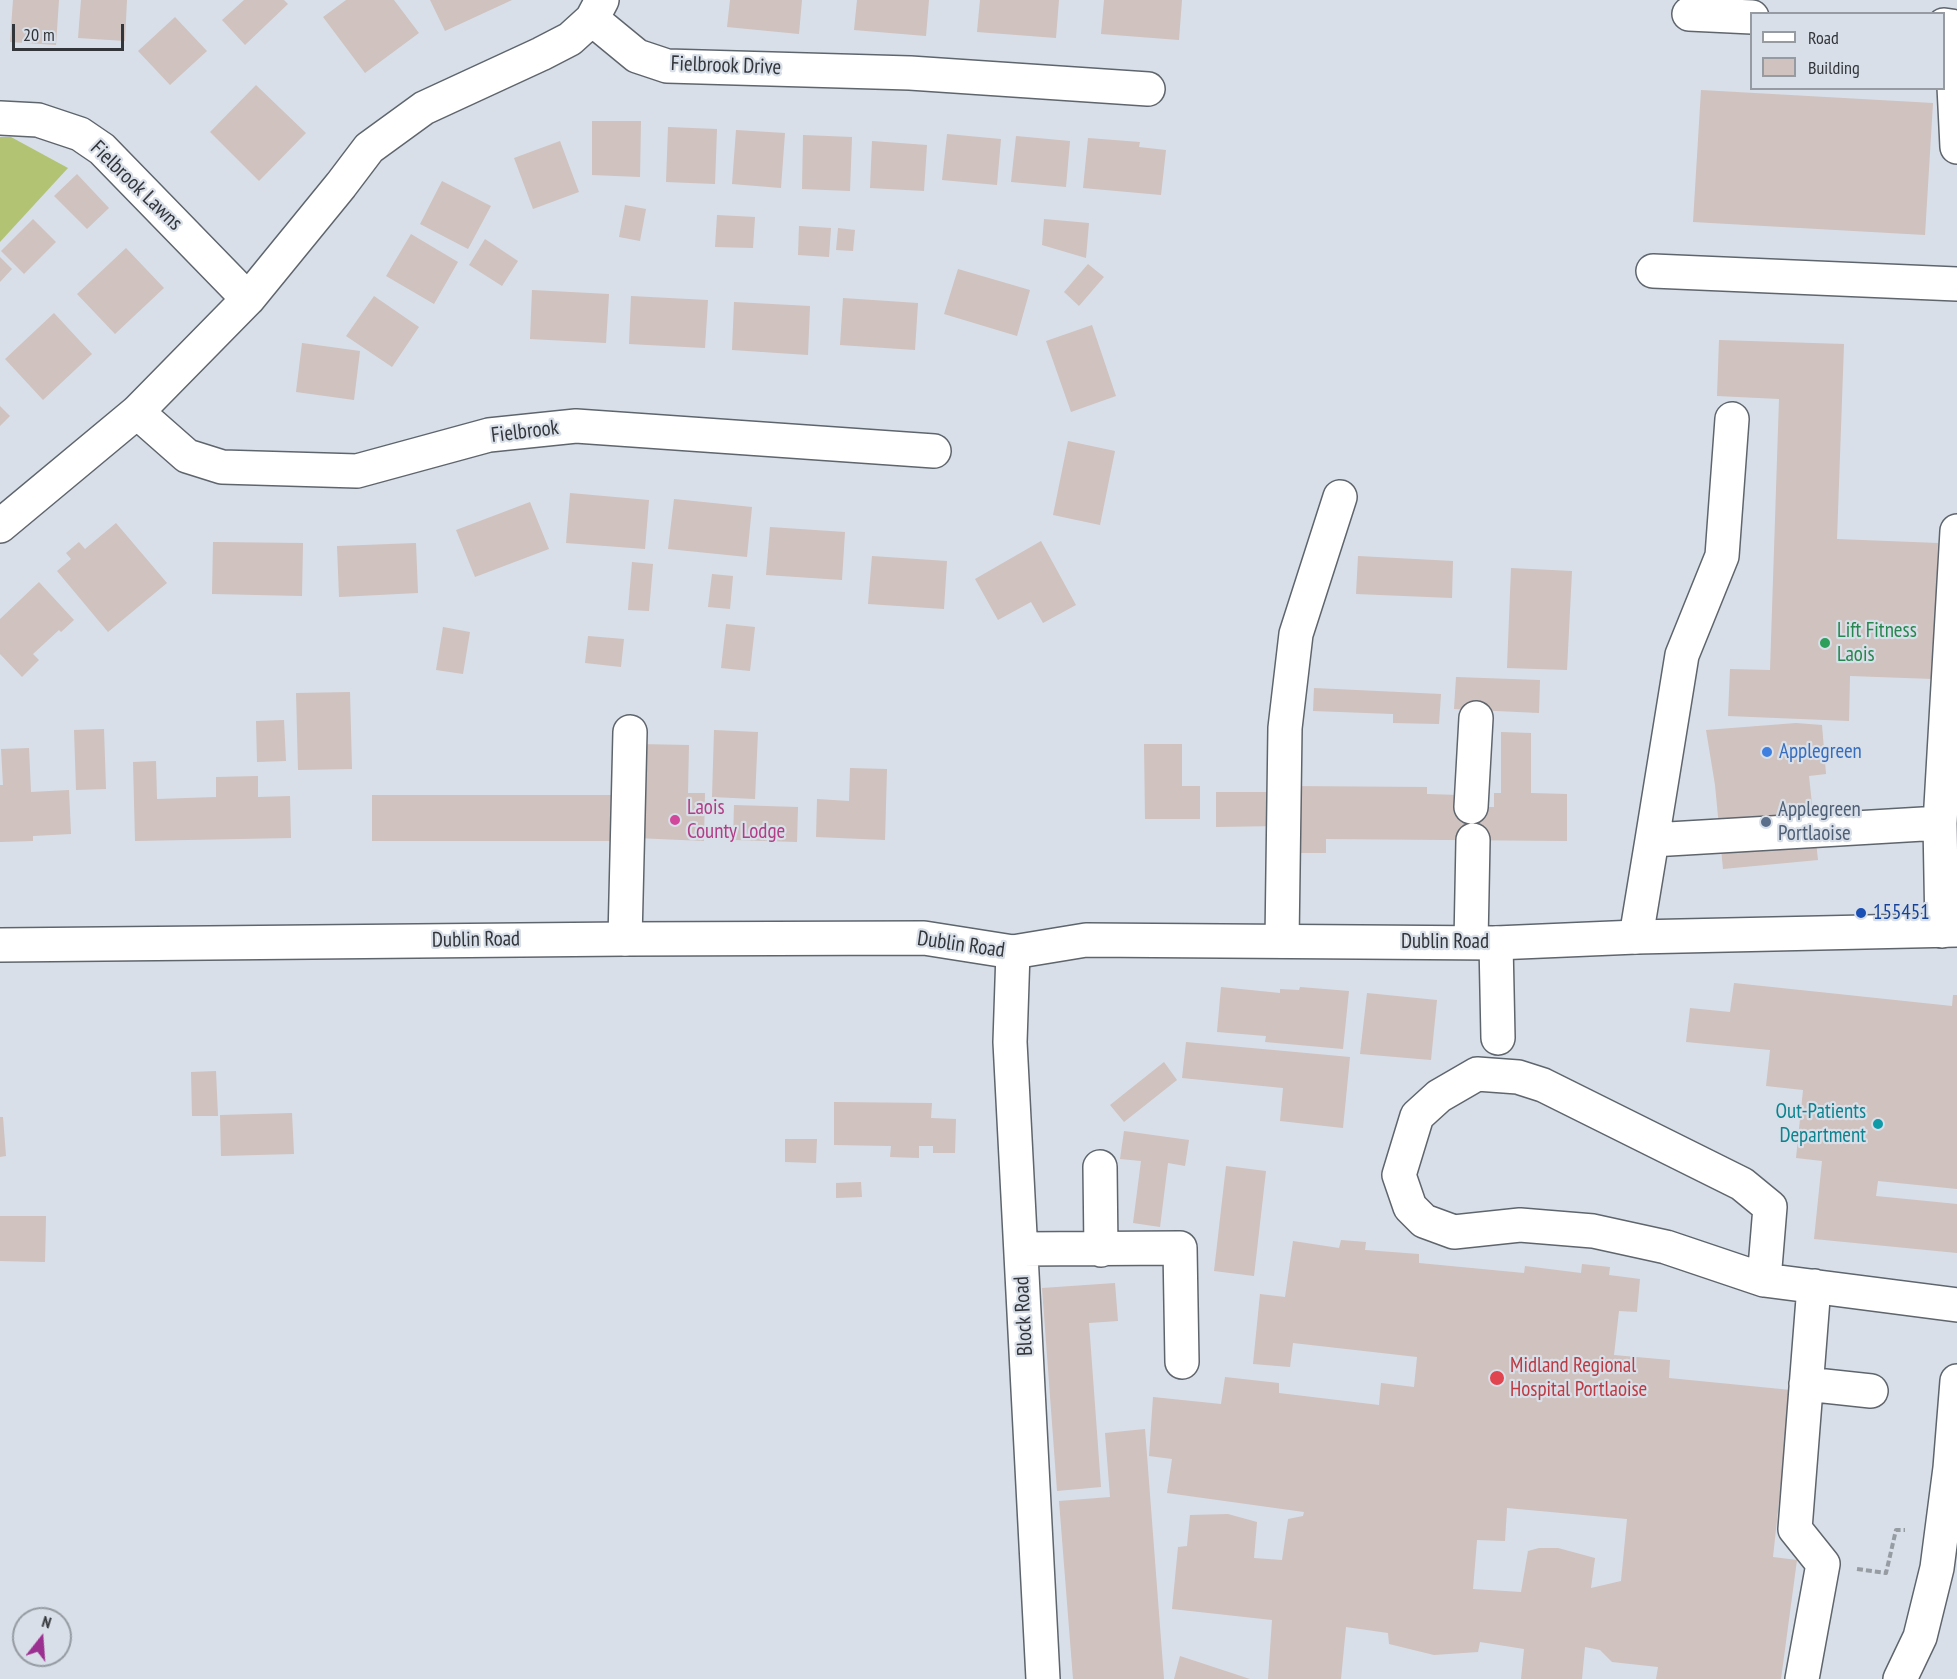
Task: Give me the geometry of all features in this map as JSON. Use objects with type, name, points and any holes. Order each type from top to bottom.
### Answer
[{"type":"street","name":"Fielbrook Drive","points":[[248,299],[369,148],[424,108],[570,39],[597,9],[637,56],[667,66],[910,73],[1148,90]]},
{"type":"street","points":[[1689,14],[1750,17]]},
{"type":"street","points":[[1945,25],[1951,26],[1957,147]]},
{"type":"street","name":"Fielbrook Lawns","points":[[0,118],[38,120],[80,134],[102,149],[248,299]]},
{"type":"street","points":[[1653,271],[1957,284]]},
{"type":"street","points":[[0,526],[137,412],[248,299]]},
{"type":"street","name":"Fielbrook","points":[[137,412],[187,456],[222,467],[357,471],[489,435],[576,426],[934,451]]},
{"type":"street","points":[[1636,937],[1682,655],[1722,556],[1732,419]]},
{"type":"street","points":[[1282,941],[1285,728],[1296,634],[1340,497]]},
{"type":"street","points":[[1949,930],[1940,823],[1957,531]]},
{"type":"street","points":[[1471,807],[1476,718]]},
{"type":"street","points":[[625,939],[630,732]]},
{"type":"street","points":[[1652,840],[1940,823]]},
{"type":"street","points":[[1473,840],[1484,942],[1498,1038]]},
{"type":"street","name":"Dublin Road","points":[[0,945],[924,938],[1013,952],[1086,940],[1484,942],[1949,930]]},
{"type":"street","name":"Block Road","points":[[1013,952],[1010,1042],[1043,1679]]},
{"type":"street","points":[[1764,1281],[1770,1207],[1742,1184],[1543,1085],[1518,1077],[1477,1074],[1439,1096],[1417,1116],[1399,1175],[1410,1207],[1424,1221],[1454,1232],[1520,1225],[1593,1231],[1666,1246],[1764,1281],[1957,1305]]},
{"type":"street","points":[[1100,1167],[1101,1250]]},
{"type":"street","points":[[1021,1249],[1180,1248],[1182,1362]]},
{"type":"street","points":[[1802,1679],[1823,1564],[1795,1529],[1814,1286]]},
{"type":"street","points":[[1900,1679],[1920,1637],[1937,1568],[1950,1468],[1957,1381]]},
{"type":"street","points":[[1806,1384],[1871,1390]]},
{"type":"path","points":[[1886,1573],[1896,1530]]},
{"type":"green space","points":[[0,137],[11,137],[68,168],[0,242]]},
{"type":"building","points":[[13,0],[59,0],[56,45],[10,42]]},
{"type":"building","points":[[81,0],[127,0],[125,41],[78,38]]},
{"type":"building","points":[[244,0],[284,0],[288,4],[245,45],[222,20]]},
{"type":"building","points":[[346,0],[394,0],[419,33],[365,73],[323,17]]},
{"type":"building","points":[[430,0],[512,0],[445,31]]},
{"type":"building","points":[[730,0],[802,0],[799,34],[727,27]]},
{"type":"building","points":[[857,0],[929,0],[926,36],[854,30]]},
{"type":"building","points":[[980,0],[1059,0],[1056,38],[977,32]]},
{"type":"building","points":[[1104,0],[1182,0],[1179,40],[1101,34]]},
{"type":"building","points":[[175,17],[207,51],[170,85],[138,51]]},
{"type":"building","points":[[256,85],[306,133],[259,181],[210,132]]},
{"type":"building","points":[[1701,90],[1933,103],[1925,235],[1693,222]]},
{"type":"building","points":[[592,121],[641,121],[640,177],[592,175]]},
{"type":"building","points":[[668,127],[717,129],[715,184],[666,182]]},
{"type":"building","points":[[736,130],[785,133],[781,188],[732,184]]},
{"type":"building","points":[[947,134],[1001,139],[997,185],[942,180]]},
{"type":"building","points":[[803,135],[852,137],[850,191],[802,189]]},
{"type":"building","points":[[1016,136],[1070,141],[1066,187],[1011,182]]},
{"type":"building","points":[[1088,138],[1140,142],[1139,147],[1166,150],[1161,195],[1083,188]]},
{"type":"building","points":[[560,141],[579,192],[533,209],[514,158]]},
{"type":"building","points":[[872,141],[927,145],[924,191],[870,188]]},
{"type":"building","points":[[77,174],[109,208],[87,229],[54,196]]},
{"type":"building","points":[[442,181],[491,206],[468,249],[420,224]]},
{"type":"building","points":[[625,205],[646,209],[640,241],[619,237]]},
{"type":"building","points":[[717,215],[755,217],[753,248],[715,247]]},
{"type":"building","points":[[33,219],[56,242],[24,274],[1,251]]},
{"type":"building","points":[[1044,219],[1089,223],[1086,258],[1042,245]]},
{"type":"building","points":[[799,226],[831,228],[829,257],[798,255]]},
{"type":"building","points":[[838,228],[855,230],[853,251],[836,250]]},
{"type":"building","points":[[411,234],[458,262],[434,304],[386,276]]},
{"type":"building","points":[[485,239],[518,261],[502,286],[469,265]]},
{"type":"building","points":[[126,248],[164,288],[115,334],[77,294]]},
{"type":"building","points":[[0,257],[12,269],[0,282]]},
{"type":"building","points":[[1088,264],[1104,277],[1079,306],[1064,292]]},
{"type":"building","points":[[958,269],[1030,290],[1017,336],[944,314]]},
{"type":"building","points":[[532,290],[609,294],[606,343],[530,339]]},
{"type":"building","points":[[374,296],[419,327],[392,367],[346,336]]},
{"type":"building","points":[[631,296],[708,300],[705,348],[629,344]]},
{"type":"building","points":[[843,298],[918,303],[915,350],[840,345]]},
{"type":"building","points":[[734,302],[810,306],[808,355],[732,350]]},
{"type":"building","points":[[54,313],[92,354],[43,400],[5,359]]},
{"type":"building","points":[[1092,325],[1116,396],[1071,412],[1046,341]]},
{"type":"building","points":[[1719,340],[1844,344],[1837,539],[1938,543],[1933,679],[1850,676],[1849,721],[1728,716],[1730,669],[1770,670],[1779,399],[1717,396]]},
{"type":"building","points":[[302,343],[360,351],[354,400],[296,392]]},
{"type":"building","points":[[0,406],[10,416],[0,426]]},
{"type":"building","points":[[1068,441],[1115,451],[1100,525],[1053,515]]},
{"type":"building","points":[[570,493],[649,500],[645,549],[566,543]]},
{"type":"building","points":[[674,499],[752,507],[747,557],[668,549]]},
{"type":"building","points":[[530,502],[549,549],[475,577],[456,530]]},
{"type":"building","points":[[116,523],[167,583],[108,632],[57,571],[71,559],[66,553],[79,542],[85,549]]},
{"type":"building","points":[[770,527],[845,532],[842,580],[766,575]]},
{"type":"building","points":[[1041,541],[1076,605],[1043,623],[1031,602],[998,620],[975,579]]},
{"type":"building","points":[[213,542],[303,543],[302,596],[212,594]]},
{"type":"building","points":[[416,543],[418,593],[339,597],[337,546]]},
{"type":"building","points":[[872,556],[947,561],[944,609],[868,604]]},
{"type":"building","points":[[1358,556],[1453,561],[1452,598],[1356,594]]},
{"type":"building","points":[[632,562],[653,564],[649,611],[628,610]]},
{"type":"building","points":[[1511,568],[1572,571],[1567,670],[1507,668]]},
{"type":"building","points":[[712,574],[733,576],[730,609],[708,607]]},
{"type":"building","points":[[39,582],[74,620],[61,632],[59,630],[33,654],[39,660],[22,677],[0,654],[0,619]]},
{"type":"building","points":[[726,624],[755,627],[750,671],[721,668]]},
{"type":"building","points":[[443,627],[470,632],[463,674],[436,670]]},
{"type":"building","points":[[588,636],[624,639],[621,667],[585,663]]},
{"type":"building","points":[[1456,677],[1540,680],[1539,713],[1454,709]]},
{"type":"building","points":[[1314,688],[1441,694],[1439,724],[1393,723],[1393,714],[1313,711]]},
{"type":"building","points":[[350,692],[352,769],[298,770],[296,693]]},
{"type":"building","points":[[284,720],[286,761],[257,762],[256,721]]},
{"type":"building","points":[[1796,723],[1822,725],[1826,774],[1809,776],[1818,860],[1723,869],[1715,785],[1706,730]]},
{"type":"building","points":[[104,729],[106,789],[76,790],[74,730]]},
{"type":"building","points":[[714,730],[758,732],[755,799],[712,797]]},
{"type":"building","points":[[1501,732],[1531,733],[1531,793],[1567,794],[1567,841],[1326,839],[1326,853],[1288,853],[1289,786],[1427,787],[1427,794],[1459,795],[1471,807],[1494,807],[1494,793],[1501,793]]},
{"type":"building","points":[[639,744],[689,745],[688,793],[705,793],[704,841],[636,838]]},
{"type":"building","points":[[1144,744],[1182,744],[1182,786],[1200,786],[1200,819],[1145,819]]},
{"type":"building","points":[[29,748],[31,792],[69,790],[71,834],[33,836],[33,841],[0,842],[0,785],[3,785],[1,749]]},
{"type":"building","points":[[156,761],[157,799],[216,797],[216,777],[258,776],[258,797],[290,796],[291,838],[135,841],[133,762]]},
{"type":"building","points":[[850,768],[887,769],[885,840],[816,837],[817,799],[849,801]]},
{"type":"building","points":[[1216,792],[1279,792],[1280,826],[1216,827]]},
{"type":"building","points":[[372,795],[616,795],[616,841],[372,841]]},
{"type":"building","points":[[734,805],[798,807],[797,842],[733,840]]},
{"type":"building","name":"Out-Patients Department","points":[[1734,983],[1952,1006],[1953,995],[1957,995],[1957,1189],[1878,1181],[1876,1196],[1957,1204],[1957,1253],[1814,1239],[1822,1161],[1796,1158],[1803,1090],[1766,1086],[1770,1050],[1686,1042],[1690,1008],[1730,1012]]},
{"type":"building","points":[[1221,987],[1280,993],[1280,989],[1299,990],[1300,987],[1349,991],[1343,1049],[1265,1042],[1266,1036],[1217,1032]]},
{"type":"building","points":[[1367,993],[1437,1000],[1431,1060],[1360,1054]]},
{"type":"building","points":[[1186,1042],[1350,1057],[1343,1128],[1280,1121],[1283,1088],[1182,1078]]},
{"type":"building","points":[[1164,1062],[1177,1080],[1124,1122],[1110,1105]]},
{"type":"building","points":[[216,1071],[218,1116],[192,1116],[191,1072]]},
{"type":"building","points":[[834,1102],[932,1103],[931,1118],[956,1119],[955,1153],[933,1153],[933,1146],[919,1146],[919,1158],[890,1157],[891,1146],[834,1145]]},
{"type":"building","points":[[292,1113],[294,1154],[221,1156],[220,1115]]},
{"type":"building","points":[[0,1117],[3,1117],[6,1156],[0,1157]]},
{"type":"building","points":[[1124,1131],[1189,1140],[1185,1166],[1168,1163],[1160,1227],[1133,1223],[1141,1161],[1120,1159]]},
{"type":"building","points":[[785,1139],[817,1139],[816,1163],[785,1162]]},
{"type":"building","points":[[1226,1166],[1266,1171],[1254,1276],[1214,1271]]},
{"type":"building","points":[[861,1182],[862,1197],[836,1198],[836,1183]]},
{"type":"building","points":[[0,1216],[46,1216],[45,1262],[0,1261]]},
{"type":"building","points":[[1341,1240],[1366,1242],[1365,1250],[1419,1254],[1419,1263],[1524,1273],[1525,1266],[1581,1273],[1582,1264],[1610,1267],[1609,1275],[1640,1279],[1637,1312],[1619,1311],[1614,1355],[1670,1360],[1669,1378],[1791,1390],[1773,1557],[1797,1560],[1781,1679],[1656,1679],[1658,1667],[1612,1662],[1600,1650],[1585,1647],[1582,1679],[1521,1679],[1524,1649],[1480,1642],[1478,1652],[1434,1655],[1389,1644],[1388,1633],[1346,1627],[1341,1679],[1268,1679],[1272,1620],[1172,1609],[1178,1547],[1187,1546],[1190,1515],[1228,1514],[1257,1522],[1254,1558],[1282,1560],[1288,1519],[1303,1516],[1304,1512],[1167,1493],[1172,1459],[1149,1456],[1153,1397],[1221,1404],[1225,1377],[1279,1383],[1279,1393],[1379,1405],[1381,1383],[1414,1387],[1417,1357],[1293,1343],[1290,1367],[1253,1364],[1260,1294],[1285,1297],[1293,1241],[1339,1248]],"holes":[[[1507,1508],[1627,1519],[1621,1581],[1591,1588],[1595,1558],[1558,1548],[1539,1548],[1528,1551],[1521,1592],[1473,1589],[1477,1540],[1505,1541]]]},
{"type":"building","points":[[1115,1283],[1118,1321],[1089,1323],[1101,1487],[1057,1491],[1042,1288]]},
{"type":"building","points":[[1145,1429],[1164,1679],[1073,1679],[1059,1501],[1110,1497],[1105,1433]]},
{"type":"building","points":[[1180,1656],[1250,1679],[1174,1679]]},
{"type":"place","name":"Lift Fitness Laois","points":[[1825,643]]},
{"type":"place","name":"Applegreen","points":[[1767,752]]},
{"type":"place","name":"Laois County Lodge","points":[[675,820]]},
{"type":"place","name":"Applegreen Portlaoise","points":[[1766,822]]},
{"type":"place","name":"155451","points":[[1861,913]]},
{"type":"place","name":"Out-Patients Department","points":[[1878,1124]]},
{"type":"place","name":"Midland Regional Hospital Portlaoise","points":[[1497,1378]]}]
